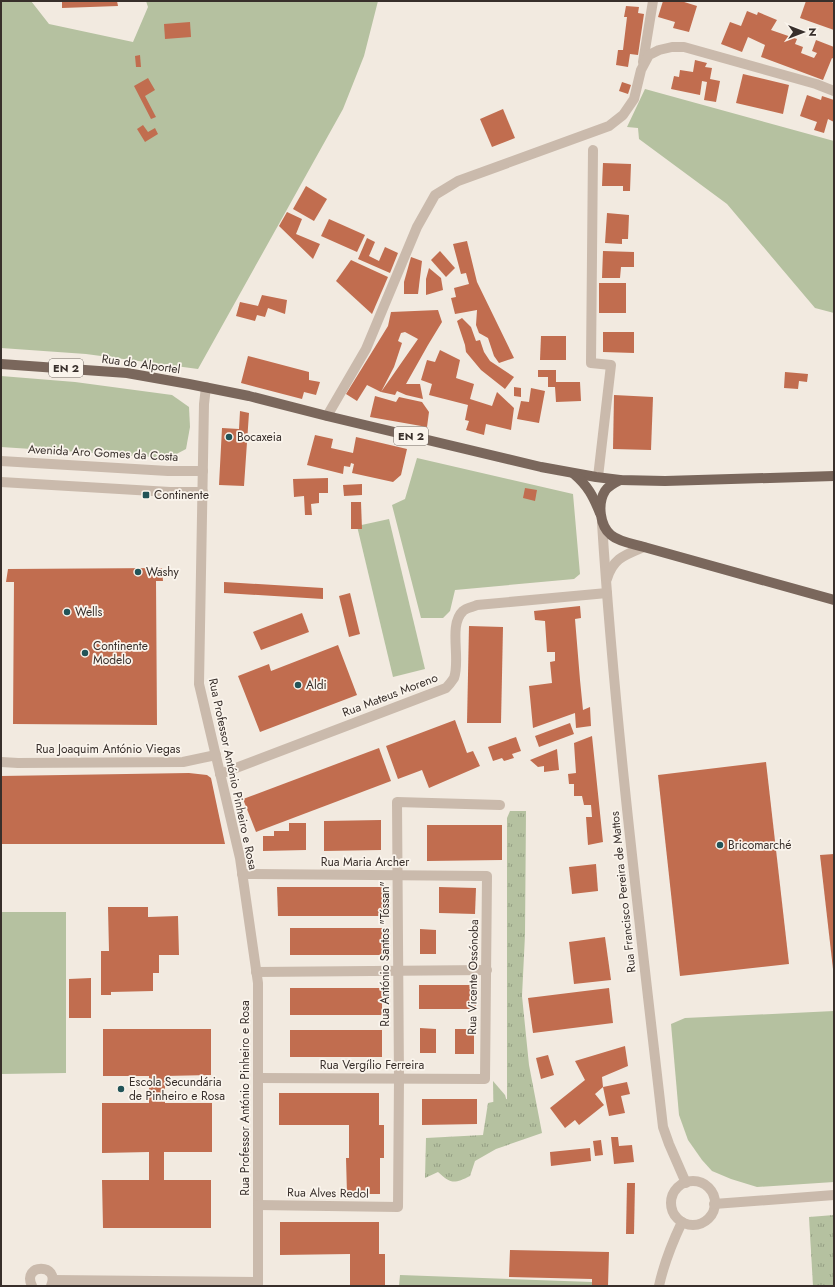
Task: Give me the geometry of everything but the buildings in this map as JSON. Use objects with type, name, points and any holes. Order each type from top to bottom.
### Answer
[{"type":"main road","name":"Rua do Alportel","points":[[1,364],[127,373],[206,387]]},
{"type":"main road","name":"EN 2","points":[[206,387],[249,396],[541,467],[598,478],[665,481],[834,476]]},
{"type":"main road","points":[[574,474],[589,489],[602,520],[612,536],[617,539],[834,600]]},
{"type":"main road","points":[[602,520],[602,496],[611,485],[620,480]]},
{"type":"street","points":[[327,416],[366,349],[417,227],[435,195],[458,181],[609,126],[623,115],[634,99],[641,70],[653,1]]},
{"type":"street","points":[[641,70],[649,55],[659,50],[672,47],[684,48],[816,84],[834,91]]},
{"type":"street","points":[[593,150],[591,363],[611,365],[598,478]]},
{"type":"street","name":"Rua Professor António Pinheiro e Rosa","points":[[206,387],[204,404],[199,684],[240,858],[256,972],[258,1078],[258,1284]]},
{"type":"street","name":"Avenida Aro Gomes da Costa","points":[[1,461],[203,471]]},
{"type":"street","points":[[1,482],[170,492],[203,492]]},
{"type":"street","name":"Rua Francisco Pereira de Mattos","points":[[602,520],[606,588],[621,753],[663,1126],[668,1144],[686,1183]]},
{"type":"street","points":[[606,588],[610,570],[616,561],[644,547]]},
{"type":"street","name":"Rua Mateus Moreno","points":[[220,774],[446,688],[453,679],[456,670],[456,624],[458,618],[464,610],[477,606],[606,588]]},
{"type":"street","name":"Rua Joaquim António Viegas","points":[[1,762],[183,762],[216,756]]},
{"type":"street","name":"Rua António Santos \"Tóssan\"","points":[[398,1207],[399,1079],[397,802],[500,805]]},
{"type":"street","name":"Rua Maria Archer","points":[[242,874],[487,876]]},
{"type":"street","name":"Rua Vicente Ossónoba","points":[[485,1079],[487,876]]},
{"type":"street","points":[[256,972],[487,970]]},
{"type":"street","name":"Rua Vergílio Ferreira","points":[[258,1078],[485,1079]]},
{"type":"street","points":[[693,1181],[700,1182],[711,1191],[714,1197],[714,1204],[713,1212],[709,1218],[696,1225],[689,1225],[676,1218],[671,1205],[675,1191],[680,1186],[693,1181]]},
{"type":"street","points":[[714,1204],[834,1195]]},
{"type":"street","name":"Rua Alves Redol","points":[[258,1205],[398,1207]]},
{"type":"street","points":[[659,1286],[662,1268],[668,1251],[682,1222]]},
{"type":"street","points":[[32,1286],[30,1277],[34,1271],[41,1268],[48,1270],[52,1276],[52,1283],[258,1284]]},
{"type":"green space","points":[[1,1],[31,1],[49,24],[133,42],[148,7],[146,1],[378,1],[364,56],[343,109],[198,369],[86,354],[1,348]]},
{"type":"green space","points":[[645,89],[834,141],[834,313],[815,308],[727,204],[639,139],[638,128],[627,127]]},
{"type":"green space","points":[[1,376],[75,382],[172,395],[189,407],[190,427],[186,449],[169,458],[1,447]]},
{"type":"green space","points":[[417,458],[573,494],[580,574],[574,579],[455,590],[450,611],[443,618],[421,618],[392,505],[405,499]]},
{"type":"green space","points":[[389,519],[425,669],[393,677],[357,526]]},
{"type":"green space","points":[[510,811],[526,811],[525,935],[522,996],[529,1065],[542,1133],[496,1149],[475,1161],[470,1176],[460,1180],[453,1182],[450,1181],[438,1172],[425,1178],[426,1138],[483,1135],[488,1103],[507,1099],[507,818]]},
{"type":"green space","points":[[1,912],[66,912],[66,1073],[1,1074]]},
{"type":"green space","points":[[834,1011],[834,1182],[757,1187],[712,1171],[688,1140],[679,1115],[671,1024],[685,1018]]},
{"type":"green space","points":[[493,1081],[505,1095],[511,1116],[494,1142]]},
{"type":"green space","points":[[834,1215],[834,1286],[813,1286],[809,1217]]},
{"type":"green space","points":[[400,1275],[592,1282],[592,1286],[399,1286]]},
{"type":"place","name":"Bocaxeia","points":[[229,437]]},
{"type":"place","name":"Continente","points":[[146,495]]},
{"type":"place","name":"Washy","points":[[138,572]]},
{"type":"place","name":"Wells","points":[[67,612]]},
{"type":"place","name":"Continente Modelo","points":[[85,653]]},
{"type":"place","name":"Aldi","points":[[298,685]]},
{"type":"place","name":"Bricomarché","points":[[720,845]]},
{"type":"place","name":"Escola Secundária de Pinheiro e Rosa","points":[[121,1089]]}]
